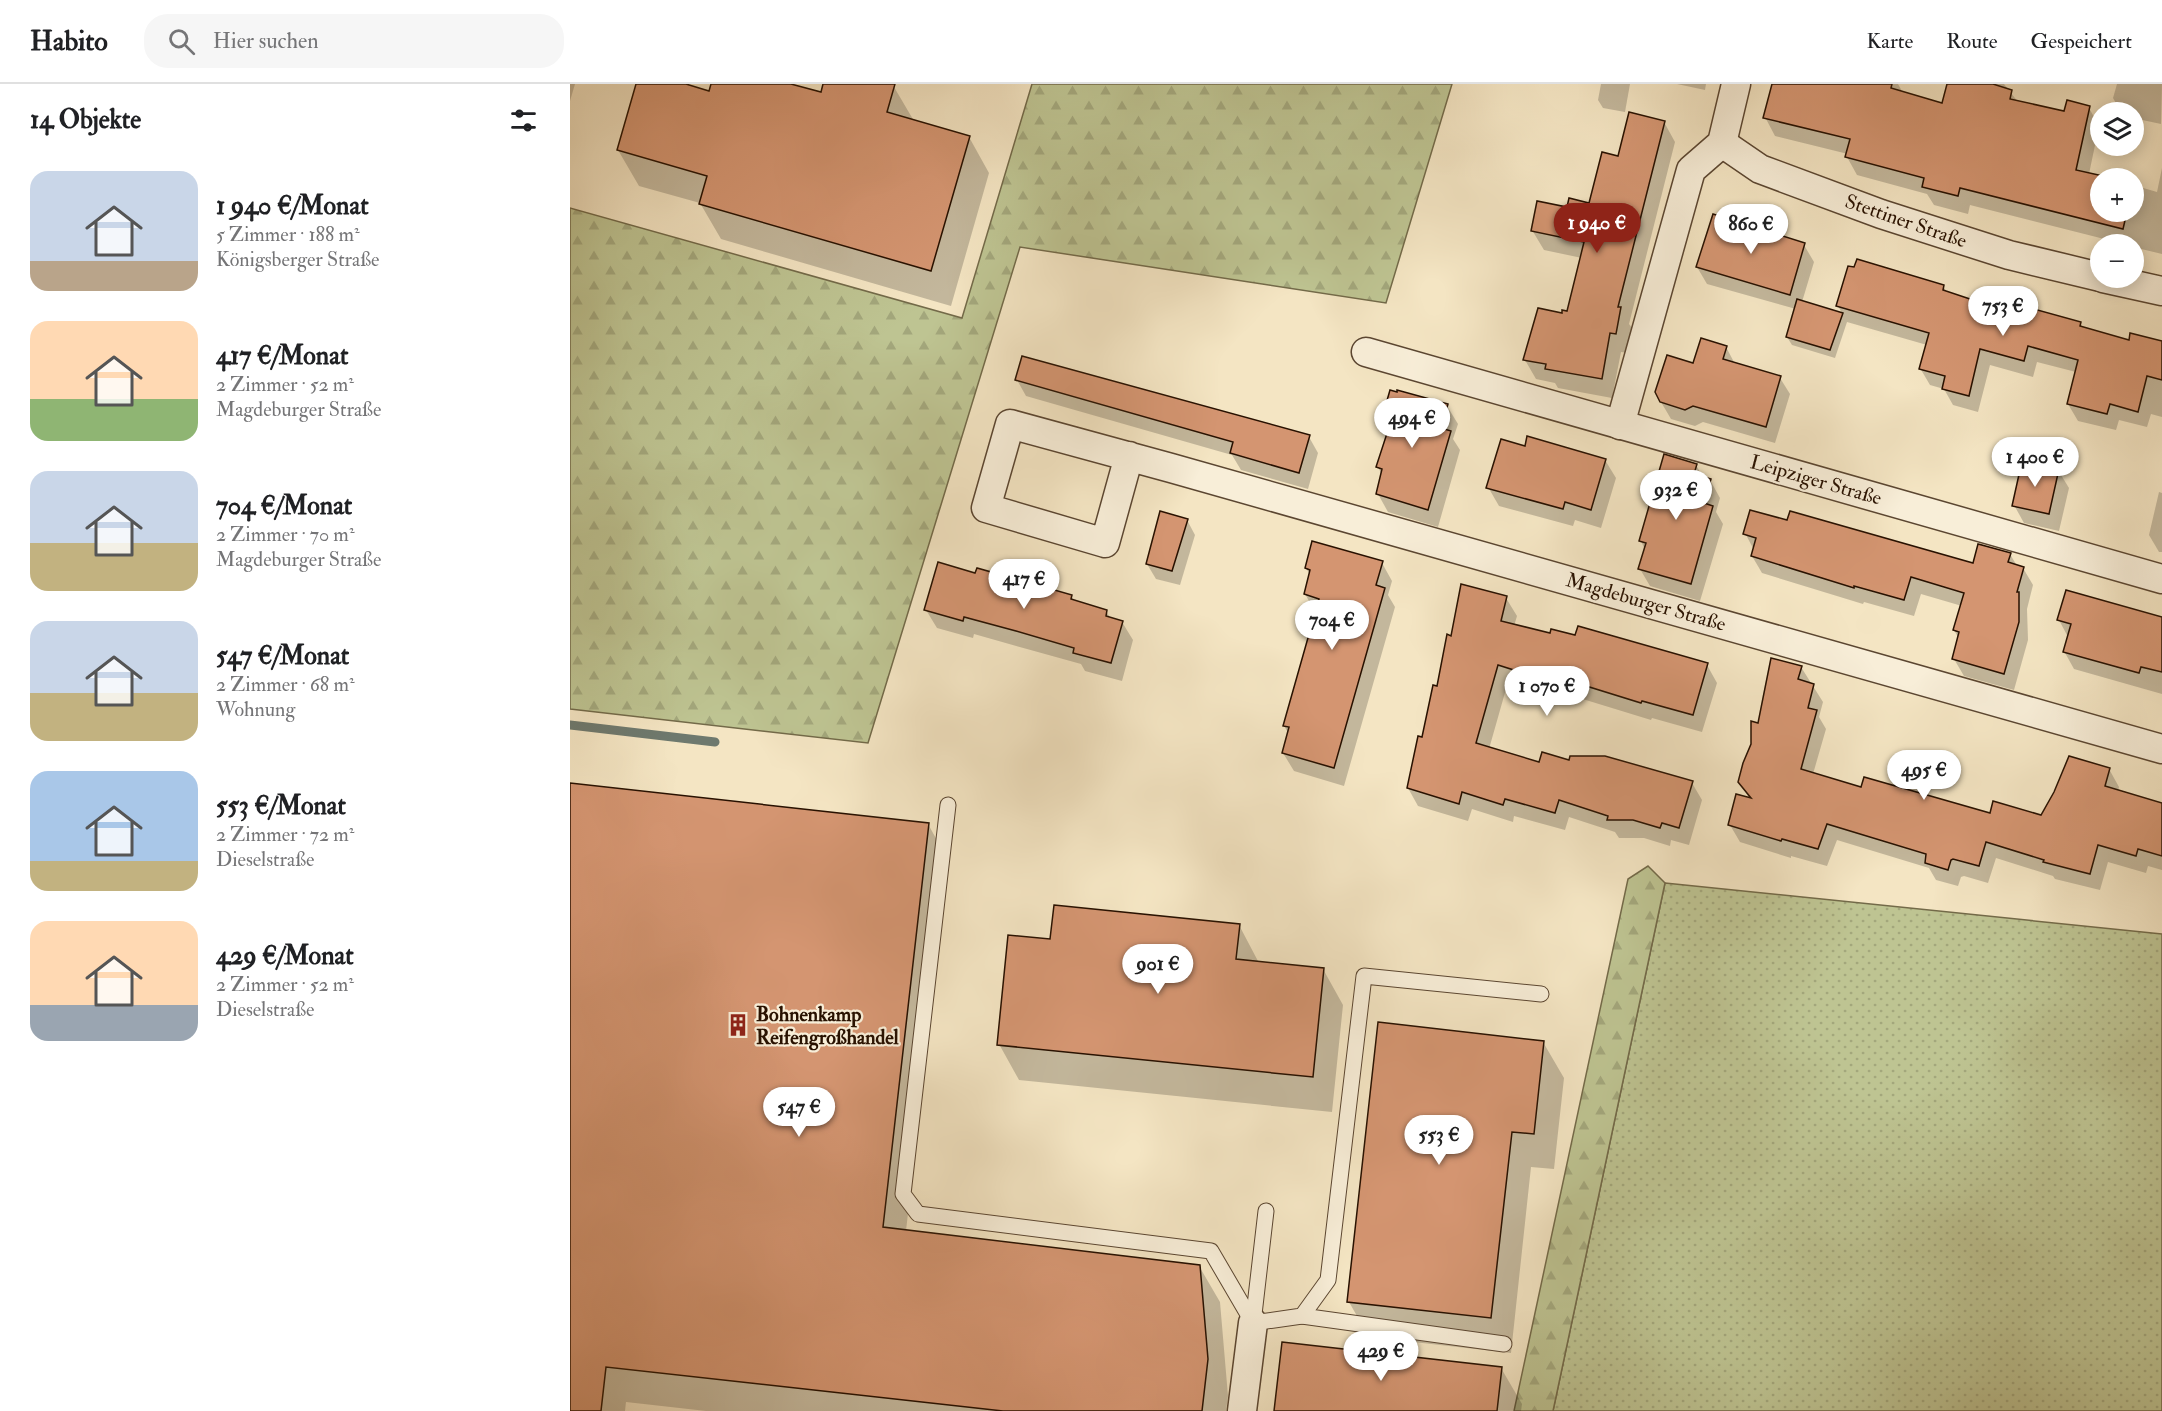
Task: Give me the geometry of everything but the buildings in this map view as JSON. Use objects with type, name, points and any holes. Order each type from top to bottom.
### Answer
[{"type":"street","points":[[1620,425],[1691,170],[1722,143],[1736,84]]},
{"type":"street","name":"Stettiner Straße","points":[[1722,143],[1760,169],[1881,214],[2009,255],[2090,274]]},
{"type":"street","name":"Stettiner Straße","points":[[2144,287],[2162,291]]},
{"type":"street","name":"Leipziger Straße","points":[[1366,352],[2162,579]]},
{"type":"street","name":"Magdeburger Straße","points":[[1129,456],[1105,543],[986,508],[1010,424],[1129,456],[2162,749]]},
{"type":"street","points":[[1242,1411],[1253,1323]]},
{"type":"lane","points":[[948,805],[903,1194],[918,1214],[1211,1251],[1253,1323]]},
{"type":"lane","points":[[1302,1316],[1328,1280],[1364,976],[1541,994]]},
{"type":"lane","points":[[1253,1323],[1266,1211]]},
{"type":"lane","points":[[1253,1323],[1302,1316],[1504,1344]]},
{"type":"green space","points":[[1032,84],[1452,84],[1386,303],[1020,247],[868,743],[570,709],[570,208],[962,318]]},
{"type":"green space","points":[[1648,866],[1665,883],[1553,1411],[1514,1411],[1628,879]]},
{"type":"green space","points":[[1665,883],[2162,934],[2162,1411],[1553,1411]]},
{"type":"waterway","points":[[570,725],[715,742]]},
{"type":"place","name":"Bohnenkamp Reifengroßhandel","points":[[738,1025]]}]
